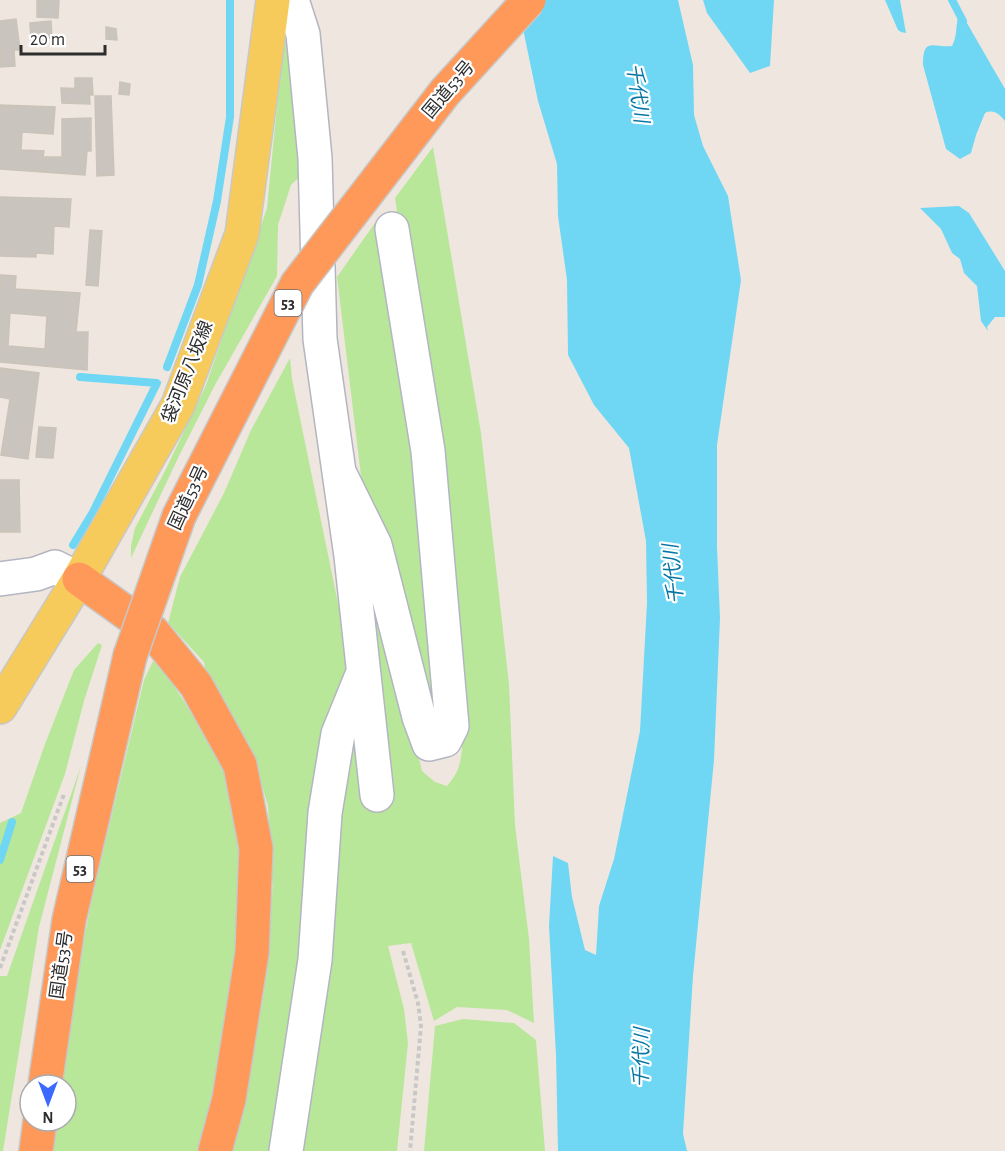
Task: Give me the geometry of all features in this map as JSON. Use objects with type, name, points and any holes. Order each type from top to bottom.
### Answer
[{"type":"highway","name":"国道53号","points":[[47,1073],[69,920],[130,656],[178,516],[297,284],[445,92],[529,0]]},
{"type":"highway","points":[[79,579],[153,632],[196,685],[240,765],[256,848],[252,953],[229,1099],[215,1151]]},
{"type":"highway","points":[[36,1151],[38,1133]]},
{"type":"main road","name":"袋河原八坂線","points":[[0,707],[79,579],[178,405],[242,234],[273,0]]},
{"type":"street","points":[[292,0],[301,26],[304,45],[315,158],[320,339],[340,474],[377,795]]},
{"type":"street","points":[[340,474],[375,545],[419,717],[429,744],[446,740],[452,726],[428,451],[392,229]]},
{"type":"street","points":[[0,579],[36,574],[55,567],[79,579]]},
{"type":"street","points":[[286,1151],[315,960],[325,813],[338,734],[364,671]]},
{"type":"path","points":[[0,968],[67,788]]},
{"type":"path","points":[[403,951],[418,1003],[421,1026],[410,1151]]},
{"type":"green space","points":[[284,34],[291,37],[307,170],[291,185],[278,225],[277,276],[215,385],[131,558],[135,528],[206,385],[267,208]]},
{"type":"green space","points":[[433,147],[481,433],[509,684],[515,825],[529,939],[534,1023],[507,1010],[457,1007],[434,1021],[411,943],[388,946],[404,1009],[408,1043],[397,1151],[301,1151],[339,812],[356,713],[389,802],[369,557],[422,771],[435,782],[447,786],[456,773],[462,749],[456,623],[395,198]]},
{"type":"green space","points":[[377,220],[417,435],[439,704],[428,715],[361,476],[337,277]]},
{"type":"green space","points":[[290,358],[292,379],[347,647],[347,670],[276,1151],[232,1151],[264,993],[273,885],[268,806],[252,752],[217,697],[206,675],[204,662],[168,623],[180,577],[224,493],[251,430]]},
{"type":"green space","points":[[98,643],[102,645],[84,701],[65,774],[0,950],[0,823],[21,813],[74,670]]},
{"type":"green space","points":[[153,661],[169,678],[226,772],[239,848],[240,882],[235,962],[223,1056],[200,1151],[50,1151],[52,1133],[78,1133],[78,1073],[61,1073],[92,898],[144,680]]},
{"type":"green space","points":[[81,766],[39,927],[3,1151],[0,1151],[0,976],[7,976]]},
{"type":"green space","points":[[463,1019],[514,1023],[536,1040],[545,1151],[424,1151],[435,1026]]},
{"type":"water","name":"千代川","points":[[517,0],[678,0],[693,65],[694,115],[703,146],[728,196],[741,280],[717,445],[720,618],[714,760],[693,976],[683,1134],[687,1151],[558,1151],[556,1055],[549,926],[553,856],[568,863],[572,897],[585,950],[596,955],[599,906],[614,859],[640,731],[647,603],[646,541],[629,448],[594,405],[568,355],[567,280],[558,216],[557,164],[538,101]]},
{"type":"water","points":[[703,0],[774,0],[770,66],[750,73],[707,13]]},
{"type":"water","points":[[885,0],[900,0],[906,33],[898,30]]},
{"type":"water","points":[[960,11],[1005,89],[1005,121],[996,113],[985,113],[971,153],[960,159],[946,149],[923,65],[923,56],[930,45],[952,46]]},
{"type":"water","points":[[959,206],[969,213],[1005,271],[1005,317],[995,317],[987,327],[988,331],[981,321],[977,286],[964,273],[960,259],[952,253],[941,229],[920,208]]},
{"type":"building","points":[[37,0],[59,0],[58,18],[37,17]]},
{"type":"building","points":[[16,19],[20,50],[14,50],[15,66],[0,67],[0,21]]},
{"type":"building","points":[[51,21],[52,38],[31,39],[30,23]]},
{"type":"building","points":[[106,27],[116,29],[117,40],[106,39]]},
{"type":"building","points":[[75,78],[92,78],[93,95],[90,95],[90,88],[75,87]]},
{"type":"building","points":[[120,82],[130,84],[129,95],[119,94]]},
{"type":"building","points":[[61,88],[89,89],[90,104],[62,103]]},
{"type":"building","points":[[95,96],[111,96],[114,175],[97,176]]},
{"type":"building","points":[[0,105],[55,107],[53,134],[22,132],[21,150],[44,151],[43,157],[62,157],[62,119],[91,118],[91,151],[87,151],[85,175],[0,169]]},
{"type":"building","points":[[0,197],[71,199],[69,227],[54,226],[53,254],[36,253],[36,257],[0,256]]},
{"type":"building","points":[[90,230],[102,231],[98,286],[86,285]]},
{"type":"building","points":[[0,275],[16,276],[15,289],[80,293],[76,332],[88,332],[87,370],[0,362]],"holes":[[[10,313],[47,316],[45,349],[8,346]]]},
{"type":"building","points":[[0,368],[39,373],[28,459],[1,455],[10,399],[0,397]]},
{"type":"building","points":[[39,427],[56,428],[53,458],[36,457]]},
{"type":"building","points":[[0,480],[19,480],[20,532],[0,532]]},
{"type":"waterway","points":[[167,367],[198,285],[217,201],[230,117],[230,0]]},
{"type":"waterway","points":[[952,0],[963,21]]},
{"type":"waterway","points":[[73,545],[93,512],[157,383],[80,377]]},
{"type":"waterway","points":[[0,860],[12,822]]}]
